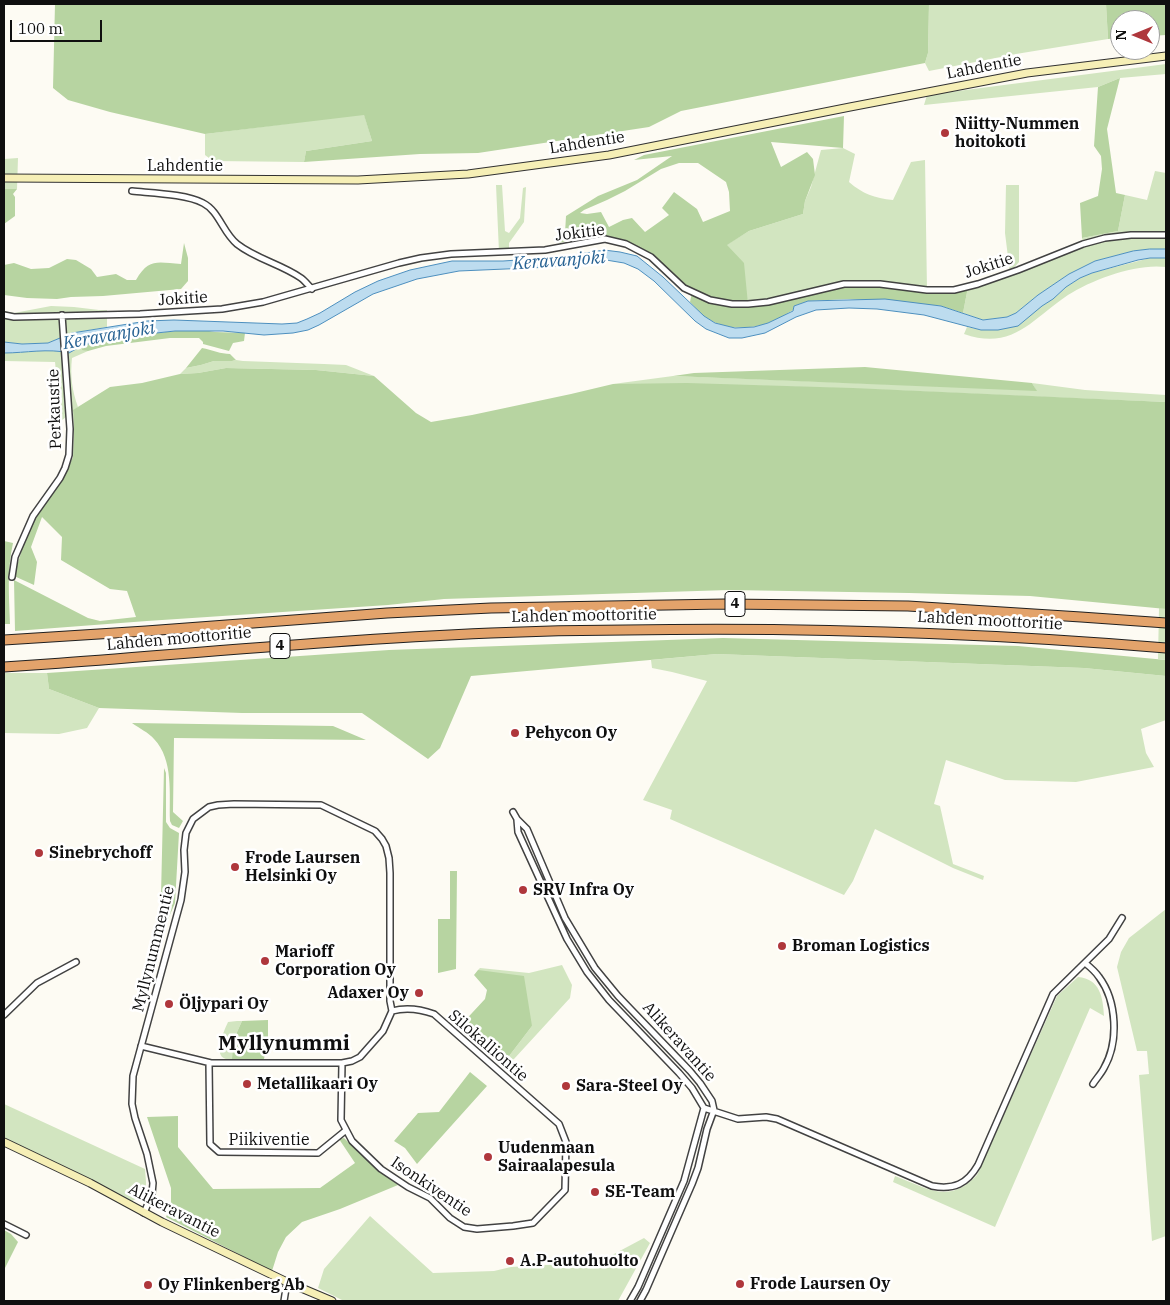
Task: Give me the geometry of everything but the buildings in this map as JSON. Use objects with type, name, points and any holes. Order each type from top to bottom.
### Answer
[{"type":"highway","name":"Lahden moottoritie","points":[[4,640],[146,632],[406,612],[676,604],[908,606],[1166,623]]},
{"type":"highway","name":"Lahden moottoritie","points":[[4,667],[388,638],[556,631],[722,628],[908,632],[1080,641],[1166,648]]},
{"type":"main road","name":"Lahdentie","points":[[4,178],[358,180],[468,174],[609,155],[1022,74],[1166,56]]},
{"type":"main road","name":"Alikeravantie","points":[[4,1142],[90,1183],[144,1213],[287,1282],[332,1301]]},
{"type":"street","points":[[132,191],[160,193],[204,203],[212,209],[228,235],[236,243],[249,252],[302,278],[312,289]]},
{"type":"street","name":"Jokitie","points":[[4,315],[140,314],[222,309],[263,302],[312,289],[398,262],[451,254],[545,250],[606,239],[626,244],[650,257],[684,288],[710,300],[732,304],[768,302],[844,284],[880,284],[927,290],[954,290],[1018,270],[1083,244],[1131,235],[1166,235]]},
{"type":"street","name":"Perkaustie","points":[[12,577],[15,557],[33,516],[60,478],[70,455],[62,315]]},
{"type":"street","name":"Myllynummentie","points":[[144,1213],[152,1194],[153,1183],[147,1154],[132,1104],[133,1076],[181,900],[185,872],[186,833],[193,819],[209,808],[218,805],[321,805],[375,832],[386,846],[390,873],[390,1001],[392,1011]]},
{"type":"street","name":"Alikeravantie","points":[[513,812],[527,829],[565,918],[595,968],[618,996],[700,1083],[712,1101],[714,1110]]},
{"type":"street","name":"Alikeravantie","points":[[517,819],[518,832],[577,958],[598,988],[692,1088],[704,1108],[684,1181],[638,1287],[630,1301]]},
{"type":"street","points":[[704,1108],[738,1119],[766,1117],[777,1119],[932,1186],[942,1188],[960,1184],[968,1179],[978,1165],[1053,994],[1109,940],[1122,918]]},
{"type":"street","points":[[4,1015],[38,983],[76,962]]},
{"type":"street","points":[[1085,963],[1100,978],[1112,1004],[1114,1027],[1112,1046],[1105,1067],[1093,1084]]},
{"type":"street","name":"Silokalliontie","points":[[392,1011],[420,1009],[434,1014],[559,1124]]},
{"type":"street","points":[[142,1046],[210,1063],[342,1063],[360,1057],[383,1031],[392,1011]]},
{"type":"street","name":"Piikiventie","points":[[210,1063],[210,1144],[219,1152],[318,1153],[346,1131]]},
{"type":"street","name":"Isonkiventie","points":[[342,1063],[341,1120],[352,1141],[381,1169],[408,1187],[430,1198],[450,1218],[464,1227],[477,1230],[533,1223],[565,1190],[566,1142],[559,1124]]},
{"type":"street","points":[[640,1301],[692,1184],[714,1110]]},
{"type":"street","points":[[4,1224],[26,1235]]},
{"type":"street","points":[[284,1301],[287,1282]]},
{"type":"green space","points":[[55,4],[929,4],[928,53],[925,63],[681,111],[649,127],[478,153],[420,154],[304,162],[306,151],[372,141],[364,115],[205,134],[110,112],[68,100],[53,88]]},
{"type":"green space","points":[[929,4],[1106,4],[1108,39],[929,71],[925,63],[928,53]]},
{"type":"green space","points":[[1106,4],[1166,4],[1166,35],[1160,35],[1160,10],[1110,10],[1110,39],[1108,39]]},
{"type":"green space","points":[[1166,64],[1166,74],[1120,78],[1098,87],[924,105],[927,95]]},
{"type":"green space","points":[[1120,78],[1107,129],[1116,193],[1125,195],[1118,231],[1082,238],[1080,203],[1098,196],[1102,169],[1101,156],[1094,146],[1098,87]]},
{"type":"green space","points":[[364,114],[372,141],[306,151],[304,162],[213,161],[205,155],[205,134]]},
{"type":"green space","points":[[844,116],[843,148],[771,142],[781,167],[807,152],[813,159],[815,175],[805,201],[803,214],[749,231],[727,245],[744,263],[748,304],[844,284],[927,290],[968,287],[963,313],[941,306],[849,299],[808,301],[794,306],[793,310],[768,323],[743,328],[727,326],[711,321],[704,316],[690,302],[692,292],[651,257],[626,244],[605,239],[574,244],[571,231],[570,240],[559,243],[565,233],[566,216],[598,196],[637,180],[672,156],[634,160],[644,155]],"holes":[[[679,163],[698,163],[726,182],[729,192],[730,211],[703,222],[697,209],[674,192],[662,208],[669,215],[645,232],[632,218],[609,227],[601,212],[580,213],[625,191],[661,169]]]},
{"type":"green space","points":[[843,148],[855,154],[849,182],[859,190],[874,197],[886,199],[893,200],[911,162],[925,160],[927,290],[748,304],[726,245],[749,231],[803,214],[805,201],[811,187],[821,150]]},
{"type":"green space","points":[[18,158],[17,189],[4,189],[4,159]]},
{"type":"green space","points":[[1155,171],[1166,173],[1166,249],[1133,251],[1095,261],[1069,274],[1016,313],[1007,317],[983,320],[963,313],[968,287],[1010,273],[1005,233],[1006,185],[1019,185],[1019,262],[1010,272],[1083,244],[1082,238],[1118,231],[1125,195],[1147,200]]},
{"type":"green space","points":[[496,185],[502,185],[505,231],[509,233],[520,218],[523,188],[526,187],[524,222],[509,243],[509,252],[499,252]]},
{"type":"green space","points":[[4,189],[17,189],[13,194],[15,197],[15,216],[4,224]]},
{"type":"green space","points":[[184,243],[188,258],[188,281],[181,289],[57,299],[4,295],[4,265],[14,263],[31,269],[49,268],[67,259],[76,260],[91,269],[97,277],[116,274],[127,280],[136,280],[145,268],[155,263],[181,264]]},
{"type":"green space","points":[[1150,258],[1166,258],[1166,267],[1142,267],[1090,283],[1068,295],[1021,330],[1009,335],[996,338],[981,338],[964,334],[967,327],[982,330],[1042,306],[1066,287],[1092,273]]},
{"type":"green space","points":[[51,306],[107,310],[107,327],[72,333],[48,343],[22,344],[4,342],[4,311],[14,313]]},
{"type":"green space","points":[[175,331],[245,333],[244,341],[233,343],[229,351],[203,344],[199,338],[170,338],[106,346],[88,351],[82,350],[83,345],[119,337]]},
{"type":"green space","points":[[83,345],[82,349],[88,351],[72,358],[71,364],[72,383],[78,407],[61,421],[55,362],[4,361],[4,353],[45,351],[69,353]]},
{"type":"green space","points":[[202,348],[230,354],[236,360],[214,361],[186,368]]},
{"type":"green space","points":[[236,360],[346,365],[374,376],[316,370],[226,368],[180,374],[186,368],[214,361]]},
{"type":"green space","points":[[865,367],[1032,383],[1037,391],[673,376],[694,373]]},
{"type":"green space","points":[[226,368],[316,370],[374,376],[416,413],[431,422],[472,415],[613,384],[687,383],[853,388],[1166,402],[1166,609],[1030,596],[729,590],[444,599],[388,605],[15,631],[14,580],[88,618],[100,621],[136,617],[127,591],[110,589],[61,560],[62,537],[42,517],[31,547],[37,562],[34,585],[14,576],[26,536],[37,515],[62,481],[73,457],[73,410],[110,387],[142,383],[180,374]]},
{"type":"green space","points":[[673,376],[1036,390],[1032,383],[1085,390],[1166,395],[1166,402],[820,387],[613,384]]},
{"type":"green space","points":[[4,541],[13,543],[9,573],[10,624],[4,624]]},
{"type":"green space","points":[[1159,608],[1166,609],[1166,660],[1158,659]]},
{"type":"green space","points":[[723,638],[1018,646],[1166,660],[1166,676],[1084,668],[717,654],[471,676],[440,748],[428,759],[362,713],[242,713],[99,708],[49,689],[47,673],[389,650]]},
{"type":"green space","points":[[717,654],[1084,668],[1166,676],[1166,720],[1141,729],[1146,753],[1154,767],[1076,782],[1005,780],[946,760],[934,804],[940,806],[953,864],[984,876],[983,880],[953,868],[875,829],[853,881],[844,895],[670,819],[672,810],[643,800],[707,681],[652,668],[651,660]]},
{"type":"green space","points":[[4,673],[47,673],[49,689],[99,708],[87,728],[59,734],[4,733]]},
{"type":"green space","points":[[132,723],[333,726],[366,740],[174,738],[173,812],[183,821],[179,828],[172,825],[170,821],[170,789],[165,757],[152,737]]},
{"type":"green space","points":[[164,768],[166,773],[166,822],[170,828],[179,833],[175,903],[160,938]]},
{"type":"green space","points":[[450,871],[457,871],[456,969],[438,973],[438,919],[450,919]]},
{"type":"green space","points":[[1166,909],[1166,1236],[1152,1241],[1139,1075],[1149,1074],[1147,1051],[1137,1051],[1117,967],[1121,952],[1129,938]]},
{"type":"green space","points":[[562,965],[572,985],[570,998],[514,1059],[503,1064],[532,1026],[478,970],[480,968],[529,973]]},
{"type":"green space","points":[[478,970],[524,976],[532,1026],[503,1064],[459,1027],[485,999],[487,990],[474,975]]},
{"type":"green space","points":[[1078,977],[1085,978],[1096,985],[1103,1002],[1104,1016],[1090,1008],[995,1227],[893,1182],[895,1176],[928,1189],[947,1192],[957,1190],[977,1175],[1057,996]]},
{"type":"green space","points":[[268,1020],[268,1039],[264,1059],[232,1059],[233,1041],[242,1021]]},
{"type":"green space","points":[[242,1021],[233,1041],[232,1059],[225,1059],[221,1056],[220,1046],[228,1022]]},
{"type":"green space","points":[[470,1072],[487,1086],[417,1164],[405,1148],[394,1141],[418,1113],[439,1112]]},
{"type":"green space","points":[[4,1104],[145,1169],[146,1189],[142,1195],[132,1201],[90,1179],[4,1142]]},
{"type":"green space","points":[[178,1116],[178,1147],[213,1189],[320,1188],[355,1163],[339,1139],[344,1138],[373,1166],[398,1185],[340,1209],[302,1222],[286,1237],[278,1252],[272,1271],[166,1217],[171,1206],[171,1188],[147,1117]]},
{"type":"green space","points":[[370,1216],[433,1273],[494,1271],[511,1267],[599,1262],[644,1238],[650,1243],[618,1301],[344,1301],[318,1288],[324,1269]]},
{"type":"green space","points":[[4,1230],[11,1234],[18,1242],[4,1270]]},
{"type":"water","name":"Keravanjoki","points":[[1166,249],[1166,258],[1138,260],[1080,278],[1018,326],[998,330],[981,330],[924,315],[877,309],[849,308],[816,310],[796,317],[765,333],[742,338],[729,338],[706,329],[695,321],[654,281],[638,269],[624,263],[606,260],[552,267],[459,271],[417,279],[373,294],[319,325],[308,330],[293,333],[264,335],[223,331],[175,331],[119,337],[83,345],[69,353],[45,351],[4,353],[4,342],[22,344],[48,343],[72,333],[147,321],[297,323],[320,313],[378,281],[410,270],[452,261],[503,261],[562,257],[604,250],[637,256],[663,277],[704,316],[715,323],[735,328],[754,327],[768,323],[793,311],[794,306],[808,301],[885,299],[941,306],[983,320],[1007,317],[1016,313],[1069,274],[1095,261],[1133,251]]},
{"type":"place","name":"Niitty-Nummen hoitokoti","points":[[945,133]]},
{"type":"place","name":"Pehycon Oy","points":[[515,733]]},
{"type":"place","name":"Sinebrychoff","points":[[39,853]]},
{"type":"place","name":"Frode Laursen Helsinki Oy","points":[[235,867]]},
{"type":"place","name":"SRV Infra Oy","points":[[523,890]]},
{"type":"place","name":"Broman Logistics","points":[[782,946]]},
{"type":"place","name":"Marioff Corporation Oy","points":[[265,961]]},
{"type":"place","name":"Adaxer Oy","points":[[419,993]]},
{"type":"place","name":"Öljypari Oy","points":[[169,1004]]},
{"type":"place","name":"Metallikaari Oy","points":[[247,1084]]},
{"type":"place","name":"Sara-Steel Oy","points":[[566,1086]]},
{"type":"place","name":"Uudenmaan Sairaalapesula","points":[[488,1157]]},
{"type":"place","name":"SE-Team","points":[[595,1192]]},
{"type":"place","name":"A.P-autohuolto","points":[[510,1261]]},
{"type":"place","name":"Frode Laursen Oy","points":[[740,1284]]},
{"type":"place","name":"Oy Flinkenberg Ab","points":[[148,1285]]},
{"type":"district","name":"Myllynummi","points":[[284,1044]]}]
